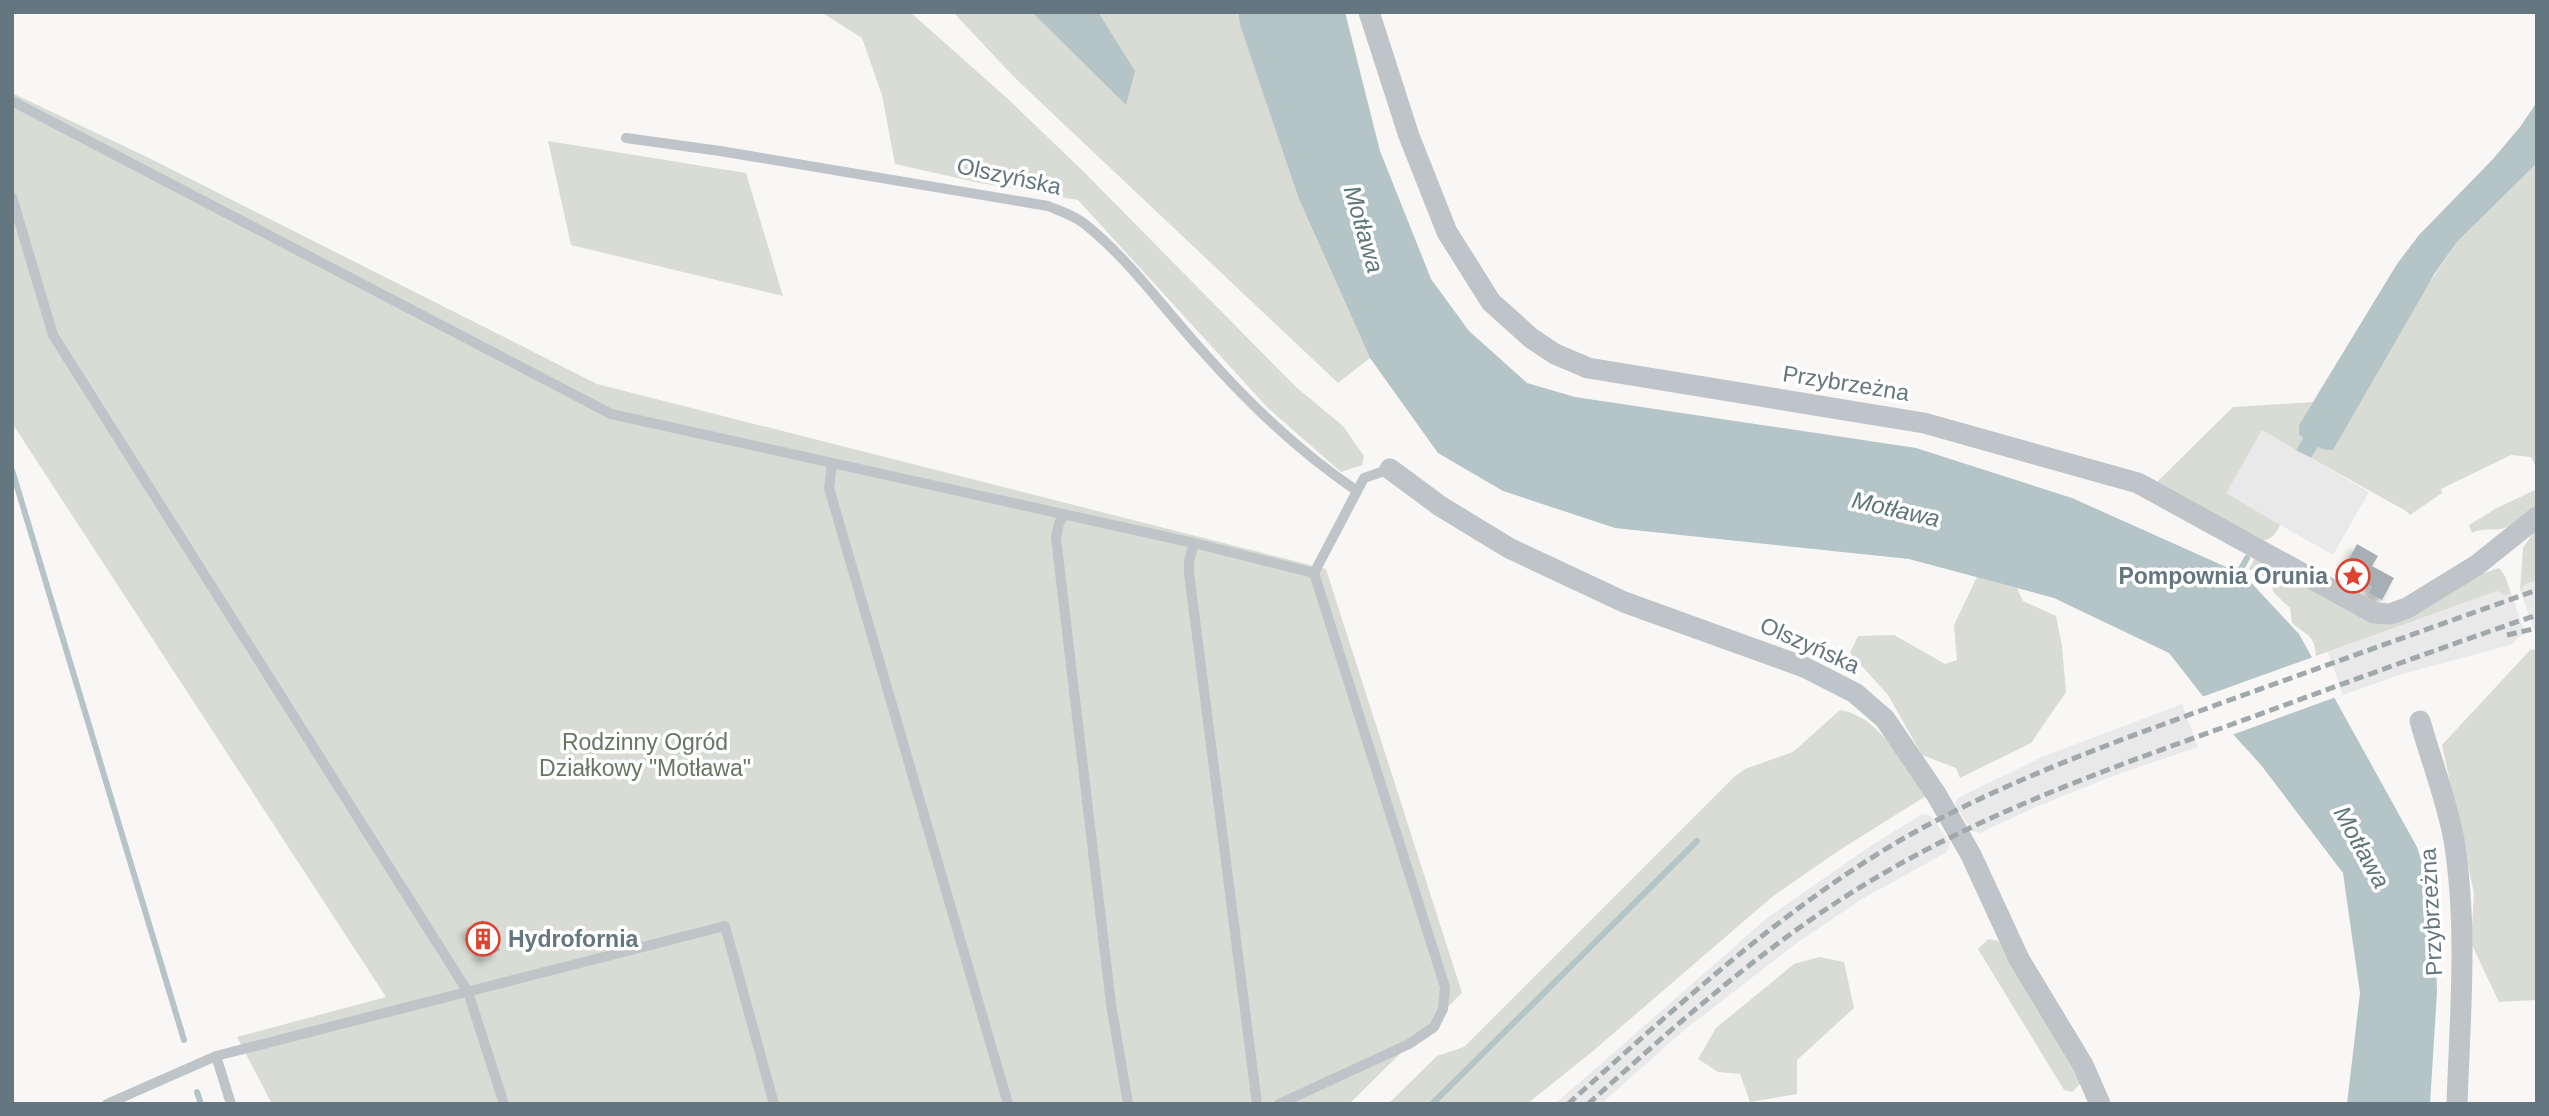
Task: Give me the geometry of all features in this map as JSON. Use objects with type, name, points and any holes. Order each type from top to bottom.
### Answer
[{"type":"street","name":"Przybrzeżna","points":[[1369,12],[1409,136],[1447,232],[1491,302],[1531,338],[1555,354],[1588,368],[1924,423],[2138,482],[2374,613],[2390,614],[2407,608],[2477,565],[2537,517]]},
{"type":"street","name":"Olszyńska","points":[[1390,469],[1440,506],[1509,548],[1624,602],[1804,667],[1855,692],[1885,719],[1936,794],[1971,855],[2019,959],[2083,1065],[2099,1104]]},
{"type":"street","name":"Przybrzeżna","points":[[2420,721],[2454,838],[2460,891],[2462,937],[2458,1104]]},
{"type":"lane","points":[[12,101],[611,414],[1315,570],[1445,987],[1443,1009],[1434,1027],[1409,1044],[1279,1104]]},
{"type":"lane","name":"Olszyńska","points":[[626,138],[720,151],[1048,206],[1085,223],[1146,284],[1206,356],[1279,429],[1326,470],[1357,491]]},
{"type":"lane","points":[[12,197],[54,335],[468,992],[504,1104]]},
{"type":"lane","points":[[832,463],[829,488],[1008,1104]]},
{"type":"lane","name":"Olszyńska","points":[[1315,570],[1364,478],[1390,469]]},
{"type":"lane","points":[[1065,514],[1059,523],[1056,538],[1111,1004],[1128,1104]]},
{"type":"lane","points":[[1194,543],[1189,573],[1257,1104]]},
{"type":"lane","points":[[107,1104],[216,1056],[725,926],[775,1104]]},
{"type":"lane","points":[[216,1056],[231,1104]]},
{"type":"shaded area","points":[[2262,430],[2369,492],[2333,555],[2225,493]]},
{"type":"shaded area","points":[[2537,580],[2535,633],[2520,590],[2526,584]]},
{"type":"shaded area","points":[[2497,591],[2505,595],[2511,593],[2523,627],[2525,635],[2518,637],[2513,644],[2402,674],[2343,695],[2328,652]]},
{"type":"shaded area","points":[[2182,704],[2198,747],[2110,777],[1980,833],[1972,831],[1955,804],[1958,798],[2042,757]]},
{"type":"shaded area","points":[[1922,814],[1931,816],[1950,843],[1947,852],[1862,899],[1798,942],[1683,1031],[1601,1104],[1555,1104],[1767,918],[1872,845]]},
{"type":"green space","points":[[821,12],[910,12],[1008,99],[1083,171],[1296,387],[1343,426],[1364,456],[1362,465],[1341,472],[1267,407],[1078,200],[975,182],[895,164],[882,95],[862,38]]},
{"type":"green space","points":[[953,12],[1238,12],[1240,25],[1298,197],[1370,358],[1338,383],[1014,77]]},
{"type":"green space","name":"Rodzinny Ogród Działkowy \"Motława\"","points":[[12,93],[147,157],[597,384],[1326,569],[1462,993],[1349,1104],[272,1104],[237,1037],[386,997],[12,423]]},
{"type":"green space","points":[[548,141],[746,173],[783,296],[571,245]]},
{"type":"green space","points":[[2537,163],[2537,470],[2531,457],[2511,455],[2441,489],[2442,493],[2410,515],[2311,458],[2457,242]]},
{"type":"green space","points":[[2313,402],[2299,425],[2303,438],[2296,450],[2262,430],[2226,493],[2280,525],[2268,539],[2261,541],[2155,484],[2233,407]]},
{"type":"green space","points":[[2537,489],[2537,505],[2516,522],[2501,529],[2472,533],[2469,525]]},
{"type":"green space","points":[[2537,527],[2537,580],[2526,584],[2520,590],[2523,548]]},
{"type":"green space","points":[[2256,556],[2359,615],[2499,568],[2511,593],[2505,595],[2497,591],[2316,656],[2314,643],[2292,623],[2290,608],[2274,593],[2269,579],[2249,569]]},
{"type":"green space","points":[[1977,577],[2017,588],[2023,601],[2056,616],[2066,692],[2031,743],[1960,778],[1956,768],[1922,755],[1888,695],[1850,653],[1858,636],[1894,635],[1945,664],[1957,660],[1954,625]]},
{"type":"green space","points":[[2537,649],[2537,1000],[2499,1002],[2471,943],[2474,893],[2442,745],[2530,650]]},
{"type":"green space","points":[[1840,710],[1854,714],[1879,732],[1900,757],[1926,796],[1838,851],[1772,897],[1593,1051],[1527,1104],[1388,1104],[1437,1056],[1464,1047],[1734,777],[1745,769],[1793,752]]},
{"type":"green space","points":[[1988,939],[1999,941],[2083,1081],[2072,1092],[2064,1090],[1978,949]]},
{"type":"green space","points":[[1819,957],[1844,962],[1854,1008],[1797,1060],[1797,1094],[1750,1102],[1740,1074],[1718,1072],[1698,1059],[1716,1028],[1794,964]]},
{"type":"water","points":[[1032,12],[1098,12],[1135,71],[1126,105]]},
{"type":"water","name":"Motława","points":[[1238,12],[1345,12],[1380,151],[1431,279],[1469,331],[1527,383],[1575,397],[1916,448],[2072,498],[2244,575],[2299,634],[2417,847],[2434,901],[2437,992],[2430,1104],[2347,1104],[2360,993],[2343,873],[2261,765],[2231,732],[2169,653],[2054,598],[1909,559],[1615,528],[1503,491],[1438,453],[1370,358],[1298,197],[1240,25]]},
{"type":"water","points":[[2537,102],[2537,163],[2457,242],[2435,273],[2333,450],[2318,447],[2311,458],[2296,450],[2303,438],[2299,434],[2299,425],[2397,264],[2419,235],[2493,159]]},
{"type":"pier","points":[[2316,656],[2339,696],[2229,736],[2199,698]]},
{"type":"building","points":[[2357,544],[2378,556],[2372,566],[2394,578],[2382,600],[2368,593],[2372,587],[2343,570]]},
{"type":"building","name":"Hydrofornia","points":[[483,920],[500,950],[484,959],[466,929]]},
{"type":"waterway","points":[[12,470],[184,1040]]},
{"type":"waterway","points":[[2236,578],[2247,558]]},
{"type":"waterway","points":[[1432,1104],[1697,841]]},
{"type":"waterway","points":[[197,1092],[201,1104]]},
{"type":"railway","points":[[1568,1104],[1687,998],[1768,931],[1854,869],[1938,819],[2101,747],[2537,590]]},
{"type":"railway","points":[[1588,1104],[1752,963],[1822,912],[1903,862],[1994,817],[2134,760],[2537,615]]},
{"type":"railway","points":[[2507,635],[2537,628]]},
{"type":"place","name":"Pompownia Orunia","points":[[2353,576]]},
{"type":"place","name":"Hydrofornia","points":[[483,939]]}]
